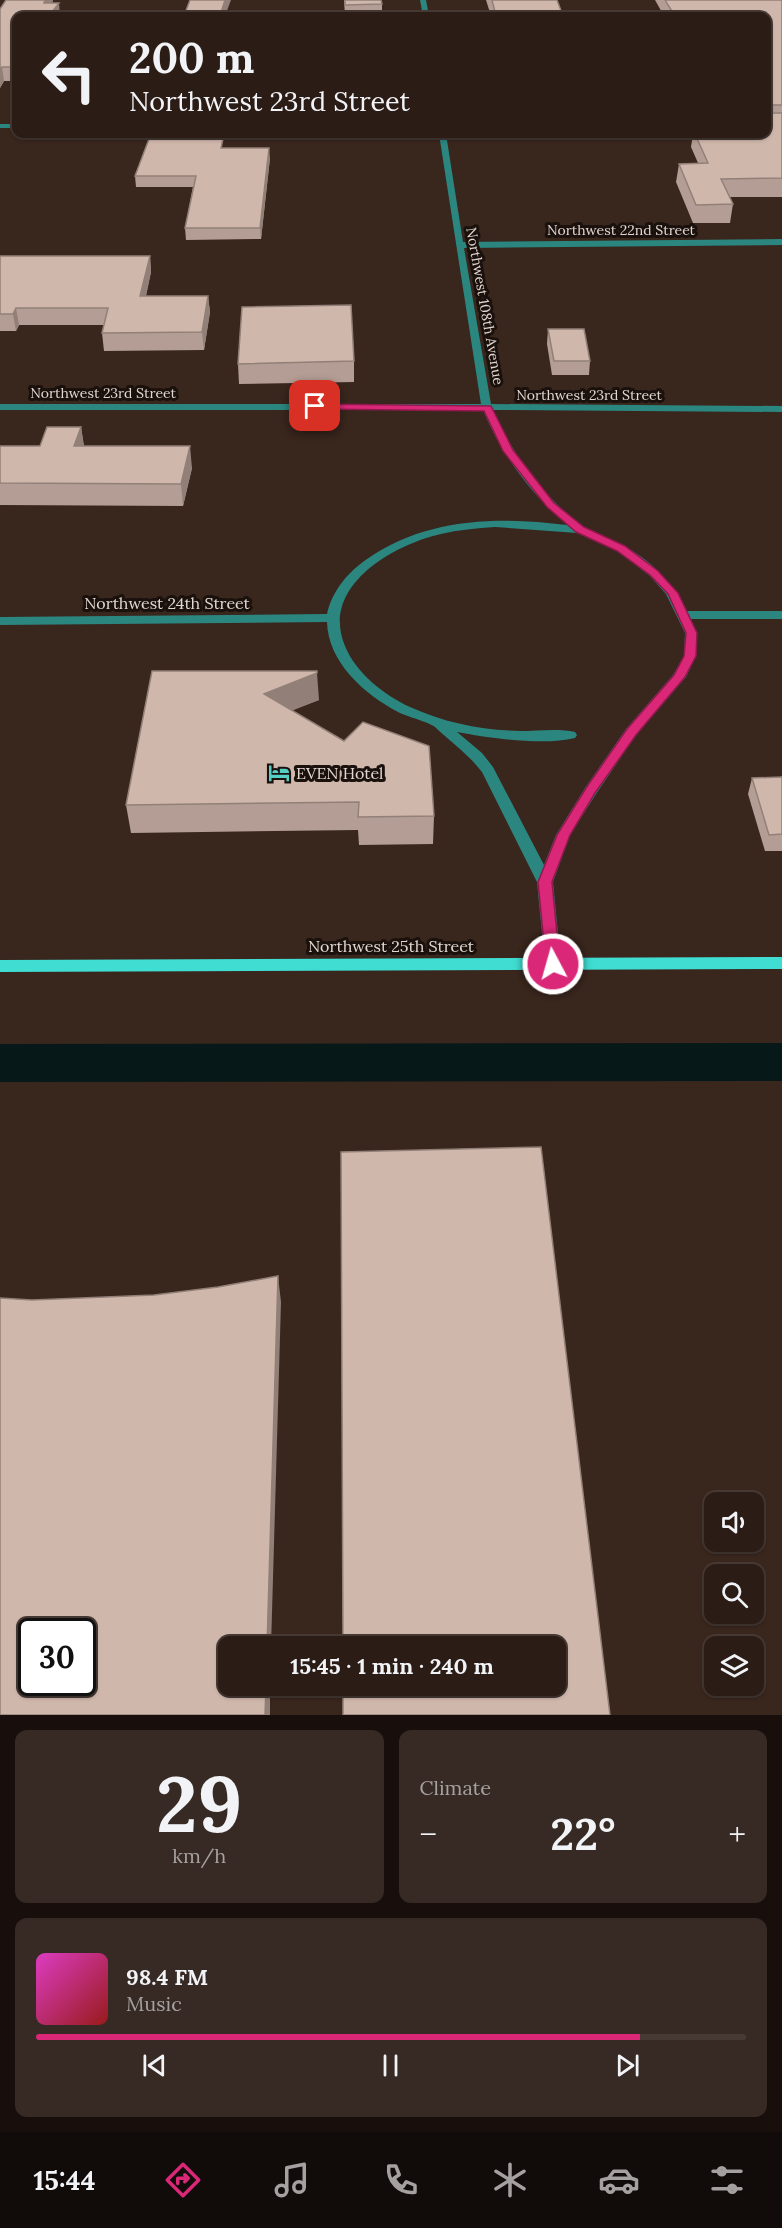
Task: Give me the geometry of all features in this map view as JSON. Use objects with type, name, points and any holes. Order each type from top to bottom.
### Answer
[{"type":"main road","name":"Northwest 25th Street","points":[[0,966],[782,963]]},
{"type":"street","name":"Northwest 108th Avenue","points":[[443,138],[488,408],[508,451],[551,505],[580,530],[621,549],[654,573],[672,593],[691,633],[690,656],[684,666],[661,700],[631,732],[563,835],[545,882],[553,964]]},
{"type":"street","name":"Northwest 22nd Street","points":[[459,245],[782,242]]},
{"type":"street","name":"Northwest 23rd Street","points":[[0,407],[338,406],[782,409]]},
{"type":"street","points":[[570,735],[526,737],[480,733],[438,723],[400,708],[370,688],[348,666],[336,642],[333,618],[340,596],[354,575],[375,557],[403,542],[434,531],[506,522],[580,530]]},
{"type":"street","points":[[684,615],[782,615]]},
{"type":"street","name":"Northwest 24th Street","points":[[0,621],[333,618]]},
{"type":"street","points":[[438,723],[477,756],[488,770],[545,882]]},
{"type":"building","points":[[6,0],[45,0],[44,3],[59,3],[52,12],[12,12],[12,67],[2,67],[0,70],[0,9]]},
{"type":"building","points":[[190,0],[225,0],[221,12],[186,12]]},
{"type":"building","points":[[345,0],[381,0],[382,4],[345,5]]},
{"type":"building","points":[[492,0],[557,0],[562,12],[495,12]]},
{"type":"building","points":[[665,0],[782,0],[782,105],[771,105],[771,12],[672,12]]},
{"type":"building","points":[[771,113],[782,113],[782,178],[721,179],[733,204],[696,205],[679,164],[708,163],[697,138],[771,138]]},
{"type":"building","points":[[149,139],[223,139],[221,148],[269,148],[260,228],[185,228],[196,176],[135,176]]},
{"type":"building","points":[[0,256],[150,256],[140,296],[208,296],[202,332],[102,333],[108,308],[16,308],[13,314],[0,314]]},
{"type":"building","points":[[351,305],[354,361],[238,364],[242,307]]},
{"type":"building","points":[[548,329],[584,329],[590,361],[554,361]]},
{"type":"building","points":[[47,427],[81,427],[74,446],[190,446],[181,484],[0,483],[0,446],[40,446]]},
{"type":"building","name":"EVEN Hotel","points":[[152,671],[317,671],[317,673],[264,694],[344,741],[363,722],[429,746],[434,816],[358,817],[359,802],[126,805]]},
{"type":"building","points":[[782,777],[782,834],[769,835],[752,778]]},
{"type":"building","points":[[541,1147],[610,1715],[343,1715],[343,1696],[566,1696],[566,1636],[343,1636],[341,1152]]},
{"type":"building","points":[[278,1276],[267,1636],[218,1636],[218,1696],[266,1696],[265,1715],[0,1715],[0,1298],[32,1300],[154,1295]]},
{"type":"waterway","points":[[0,1063],[782,1062]]},
{"type":"place","name":"EVEN Hotel","points":[[279,773]]},
{"type":"route","points":[[315,406],[488,408],[495,428],[508,451],[551,505],[580,530],[621,549],[654,573],[672,593],[684,615],[691,633],[690,656],[679,677],[631,732],[590,791],[563,835],[545,882],[553,964]]}]
